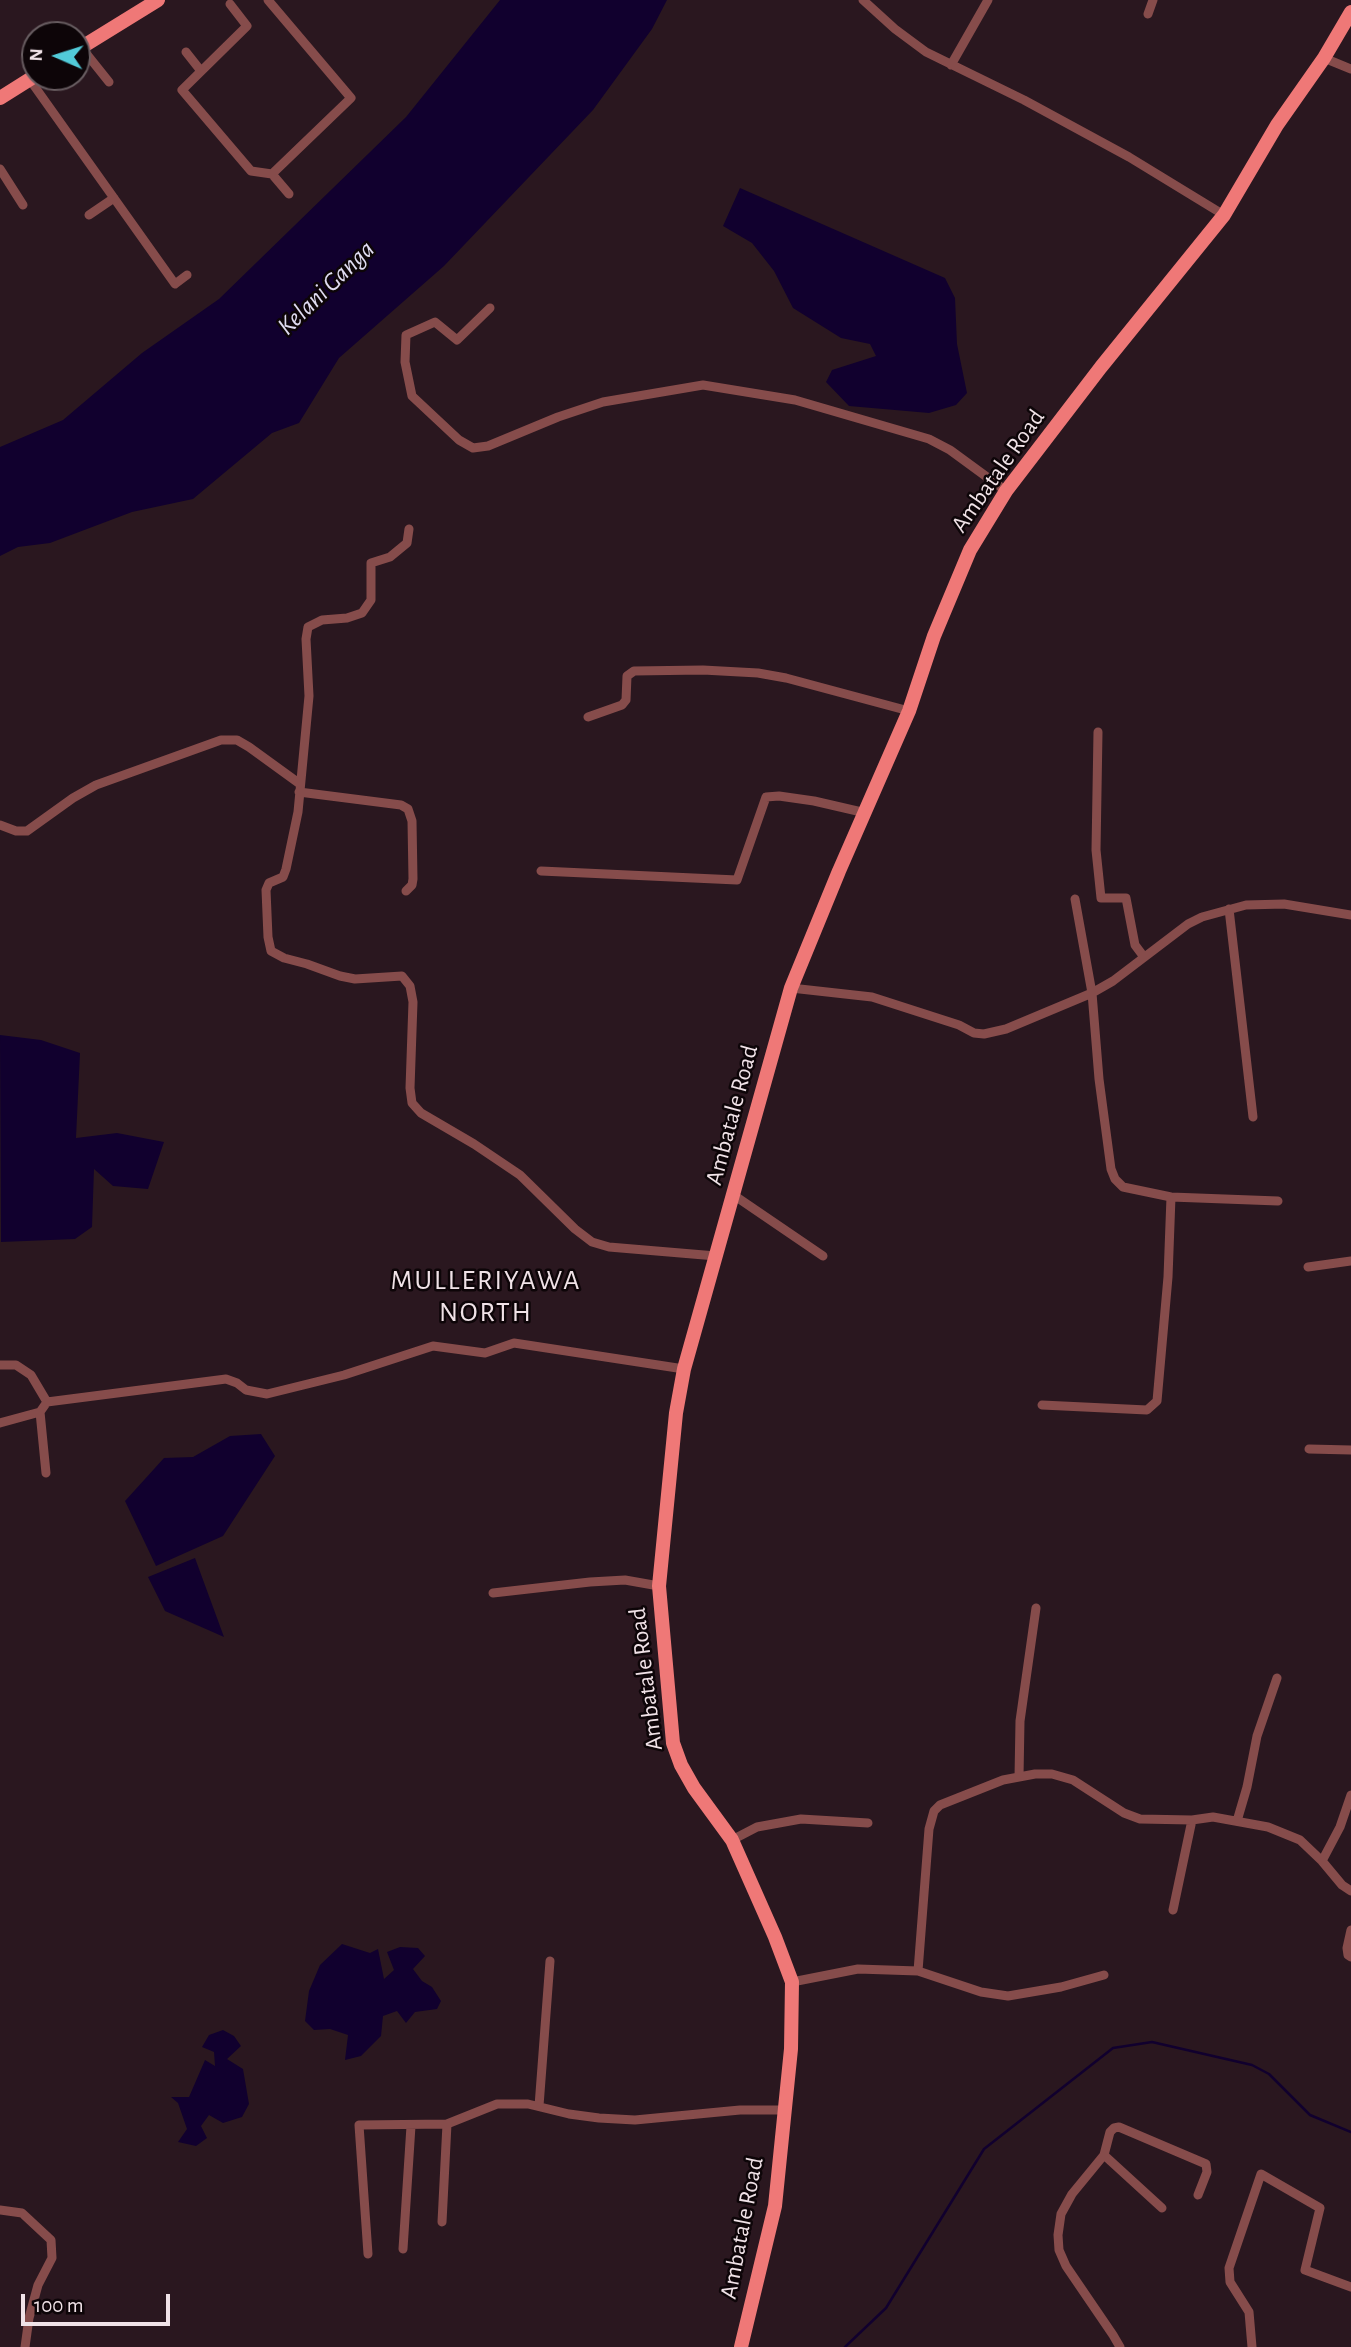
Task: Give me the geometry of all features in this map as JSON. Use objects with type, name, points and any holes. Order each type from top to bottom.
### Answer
[{"type":"main road","points":[[91,41],[158,0]]},
{"type":"main road","name":"Ambatale Road","points":[[741,2347],[775,2206],[791,2049],[792,1982],[732,1840],[694,1788],[681,1766],[673,1744],[659,1586],[676,1413],[684,1369],[791,988],[909,711],[934,636],[970,550],[1006,491],[1101,367],[1224,215],[1351,12]]},
{"type":"main road","points":[[0,98],[21,85]]},
{"type":"street","points":[[268,0],[351,98],[272,174]]},
{"type":"street","points":[[863,0],[926,52],[1024,100],[1129,157],[1224,215]]},
{"type":"street","points":[[951,65],[988,0]]},
{"type":"street","points":[[1148,13],[1153,0]]},
{"type":"street","points":[[230,4],[247,26],[182,90],[251,171],[272,174],[289,194]]},
{"type":"street","points":[[186,52],[201,71]]},
{"type":"street","points":[[1324,58],[1351,69]]},
{"type":"street","points":[[91,62],[109,82]]},
{"type":"street","points":[[41,91],[175,284],[187,275]]},
{"type":"street","points":[[0,169],[23,205]]},
{"type":"street","points":[[89,215],[114,198]]},
{"type":"street","points":[[490,308],[457,340],[435,322],[406,335],[405,362],[412,396],[459,440],[473,448],[488,446],[603,402],[703,385],[795,400],[929,439],[950,450],[1006,491]]},
{"type":"street","points":[[409,529],[407,543],[390,557],[371,563],[371,600],[362,613],[347,618],[322,620],[308,627],[306,639],[309,696],[300,788],[286,869],[283,877],[269,883],[266,890],[271,951],[284,958],[355,979],[402,976],[410,986],[414,1002],[410,1088],[412,1103],[421,1113],[520,1175],[592,1242],[609,1247],[716,1256]]},
{"type":"street","points":[[588,717],[622,705],[626,700],[627,676],[634,671],[703,670],[758,673],[909,711]]},
{"type":"street","points":[[1098,732],[1096,850],[1101,898],[1126,898],[1135,945],[1144,957]]},
{"type":"street","points":[[0,825],[16,831],[27,831],[96,785],[221,740],[237,740],[300,788],[408,808],[412,821],[413,879],[412,885],[406,891]]},
{"type":"street","points":[[541,871],[737,880],[766,797],[814,801],[866,813]]},
{"type":"street","points":[[1074,899],[1092,993],[1111,1169],[1115,1179],[1123,1187],[1171,1198],[1278,1201]]},
{"type":"street","points":[[791,988],[872,997],[959,1025],[974,1033],[984,1034],[1006,1029],[1092,993],[1113,981],[1195,920],[1246,905],[1284,904],[1351,915]]},
{"type":"street","points":[[1229,909],[1253,1117]]},
{"type":"street","points":[[734,1196],[823,1256]]},
{"type":"street","points":[[1042,1405],[1147,1410],[1157,1401],[1168,1277],[1171,1198]]},
{"type":"street","points":[[1308,1267],[1351,1261]]},
{"type":"street","points":[[0,1423],[40,1412],[47,1402],[226,1379],[246,1390],[267,1394],[344,1375],[433,1346],[485,1353],[514,1343],[684,1369]]},
{"type":"street","points":[[0,1365],[16,1365],[31,1375],[47,1402]]},
{"type":"street","points":[[40,1412],[46,1473]]},
{"type":"street","points":[[1309,1449],[1351,1450]]},
{"type":"street","points":[[493,1593],[625,1580],[659,1586]]},
{"type":"street","points":[[1019,1777],[1020,1721],[1036,1608]]},
{"type":"street","points":[[1237,1821],[1257,1737],[1277,1678]]},
{"type":"street","points":[[918,1971],[929,1829],[934,1811],[940,1805],[1003,1780],[1019,1777],[1052,1774],[1073,1780],[1124,1813],[1140,1819],[1192,1820],[1213,1817],[1268,1827],[1300,1840],[1342,1885],[1351,1891]]},
{"type":"street","points":[[1322,1861],[1340,1827],[1351,1795]]},
{"type":"street","points":[[732,1840],[757,1827],[800,1819],[868,1823]]},
{"type":"street","points":[[1172,1910],[1192,1820]]},
{"type":"street","points":[[1351,1930],[1347,1948],[1351,1957]]},
{"type":"street","points":[[539,2106],[550,1961]]},
{"type":"street","points":[[792,1982],[858,1969],[918,1971],[981,1992],[1008,1996],[1061,1987],[1104,1975]]},
{"type":"street","points":[[368,2254],[359,2125],[447,2124],[497,2105],[539,2106],[579,2116],[635,2120],[740,2110],[785,2110]]},
{"type":"street","points":[[442,2222],[447,2124]]},
{"type":"street","points":[[403,2249],[411,2126]]},
{"type":"street","points":[[1120,2347],[1066,2266],[1059,2250],[1061,2214],[1072,2194],[1104,2155],[1110,2132],[1114,2128],[1125,2129],[1206,2164],[1207,2172],[1198,2194]]},
{"type":"street","points":[[1104,2155],[1162,2208]]},
{"type":"street","points":[[1252,2347],[1250,2312],[1230,2282],[1229,2268],[1261,2174],[1320,2208],[1305,2270],[1351,2287]]},
{"type":"street","points":[[0,2210],[22,2213],[51,2240],[52,2258],[35,2296],[25,2347]]},
{"type":"water","name":"Kelani Ganga","points":[[500,0],[667,0],[652,29],[593,110],[444,266],[339,358],[299,423],[272,433],[193,499],[132,512],[50,543],[18,547],[0,556],[0,447],[63,420],[142,353],[219,299],[406,117]]},
{"type":"water","points":[[740,188],[945,278],[955,298],[957,344],[967,393],[956,405],[929,413],[849,406],[826,382],[832,370],[876,356],[870,344],[841,338],[793,308],[774,271],[752,243],[723,226]]},
{"type":"water","points":[[0,1035],[41,1040],[80,1053],[76,1138],[117,1133],[164,1142],[148,1189],[113,1186],[94,1169],[92,1227],[75,1239],[1,1242]]},
{"type":"water","points":[[261,1434],[275,1456],[223,1536],[156,1566],[125,1501],[164,1458],[193,1457],[230,1436]]},
{"type":"water","points":[[195,1558],[224,1637],[165,1611],[148,1577]]},
{"type":"water","points":[[342,1944],[370,1953],[378,1949],[384,1979],[394,1970],[387,1952],[400,1947],[418,1948],[425,1956],[413,1969],[422,1981],[432,1987],[441,2001],[437,2009],[415,2012],[406,2023],[397,2011],[383,2016],[381,2036],[361,2056],[345,2060],[348,2035],[330,2029],[314,2030],[305,2021],[309,1991],[320,1965]]},
{"type":"water","points":[[223,2030],[234,2036],[241,2046],[227,2059],[243,2069],[249,2104],[242,2117],[223,2123],[209,2115],[201,2126],[207,2138],[196,2146],[178,2142],[187,2129],[178,2103],[171,2097],[189,2097],[205,2060],[215,2066],[214,2052],[202,2047],[209,2035]]},
{"type":"waterway","points":[[845,2347],[886,2308],[984,2149],[1113,2048],[1152,2042],[1252,2065],[1269,2074],[1310,2115],[1351,2132]]},
{"type":"district","name":"MULLERIYAWA NORTH","points":[[486,1297]]}]
